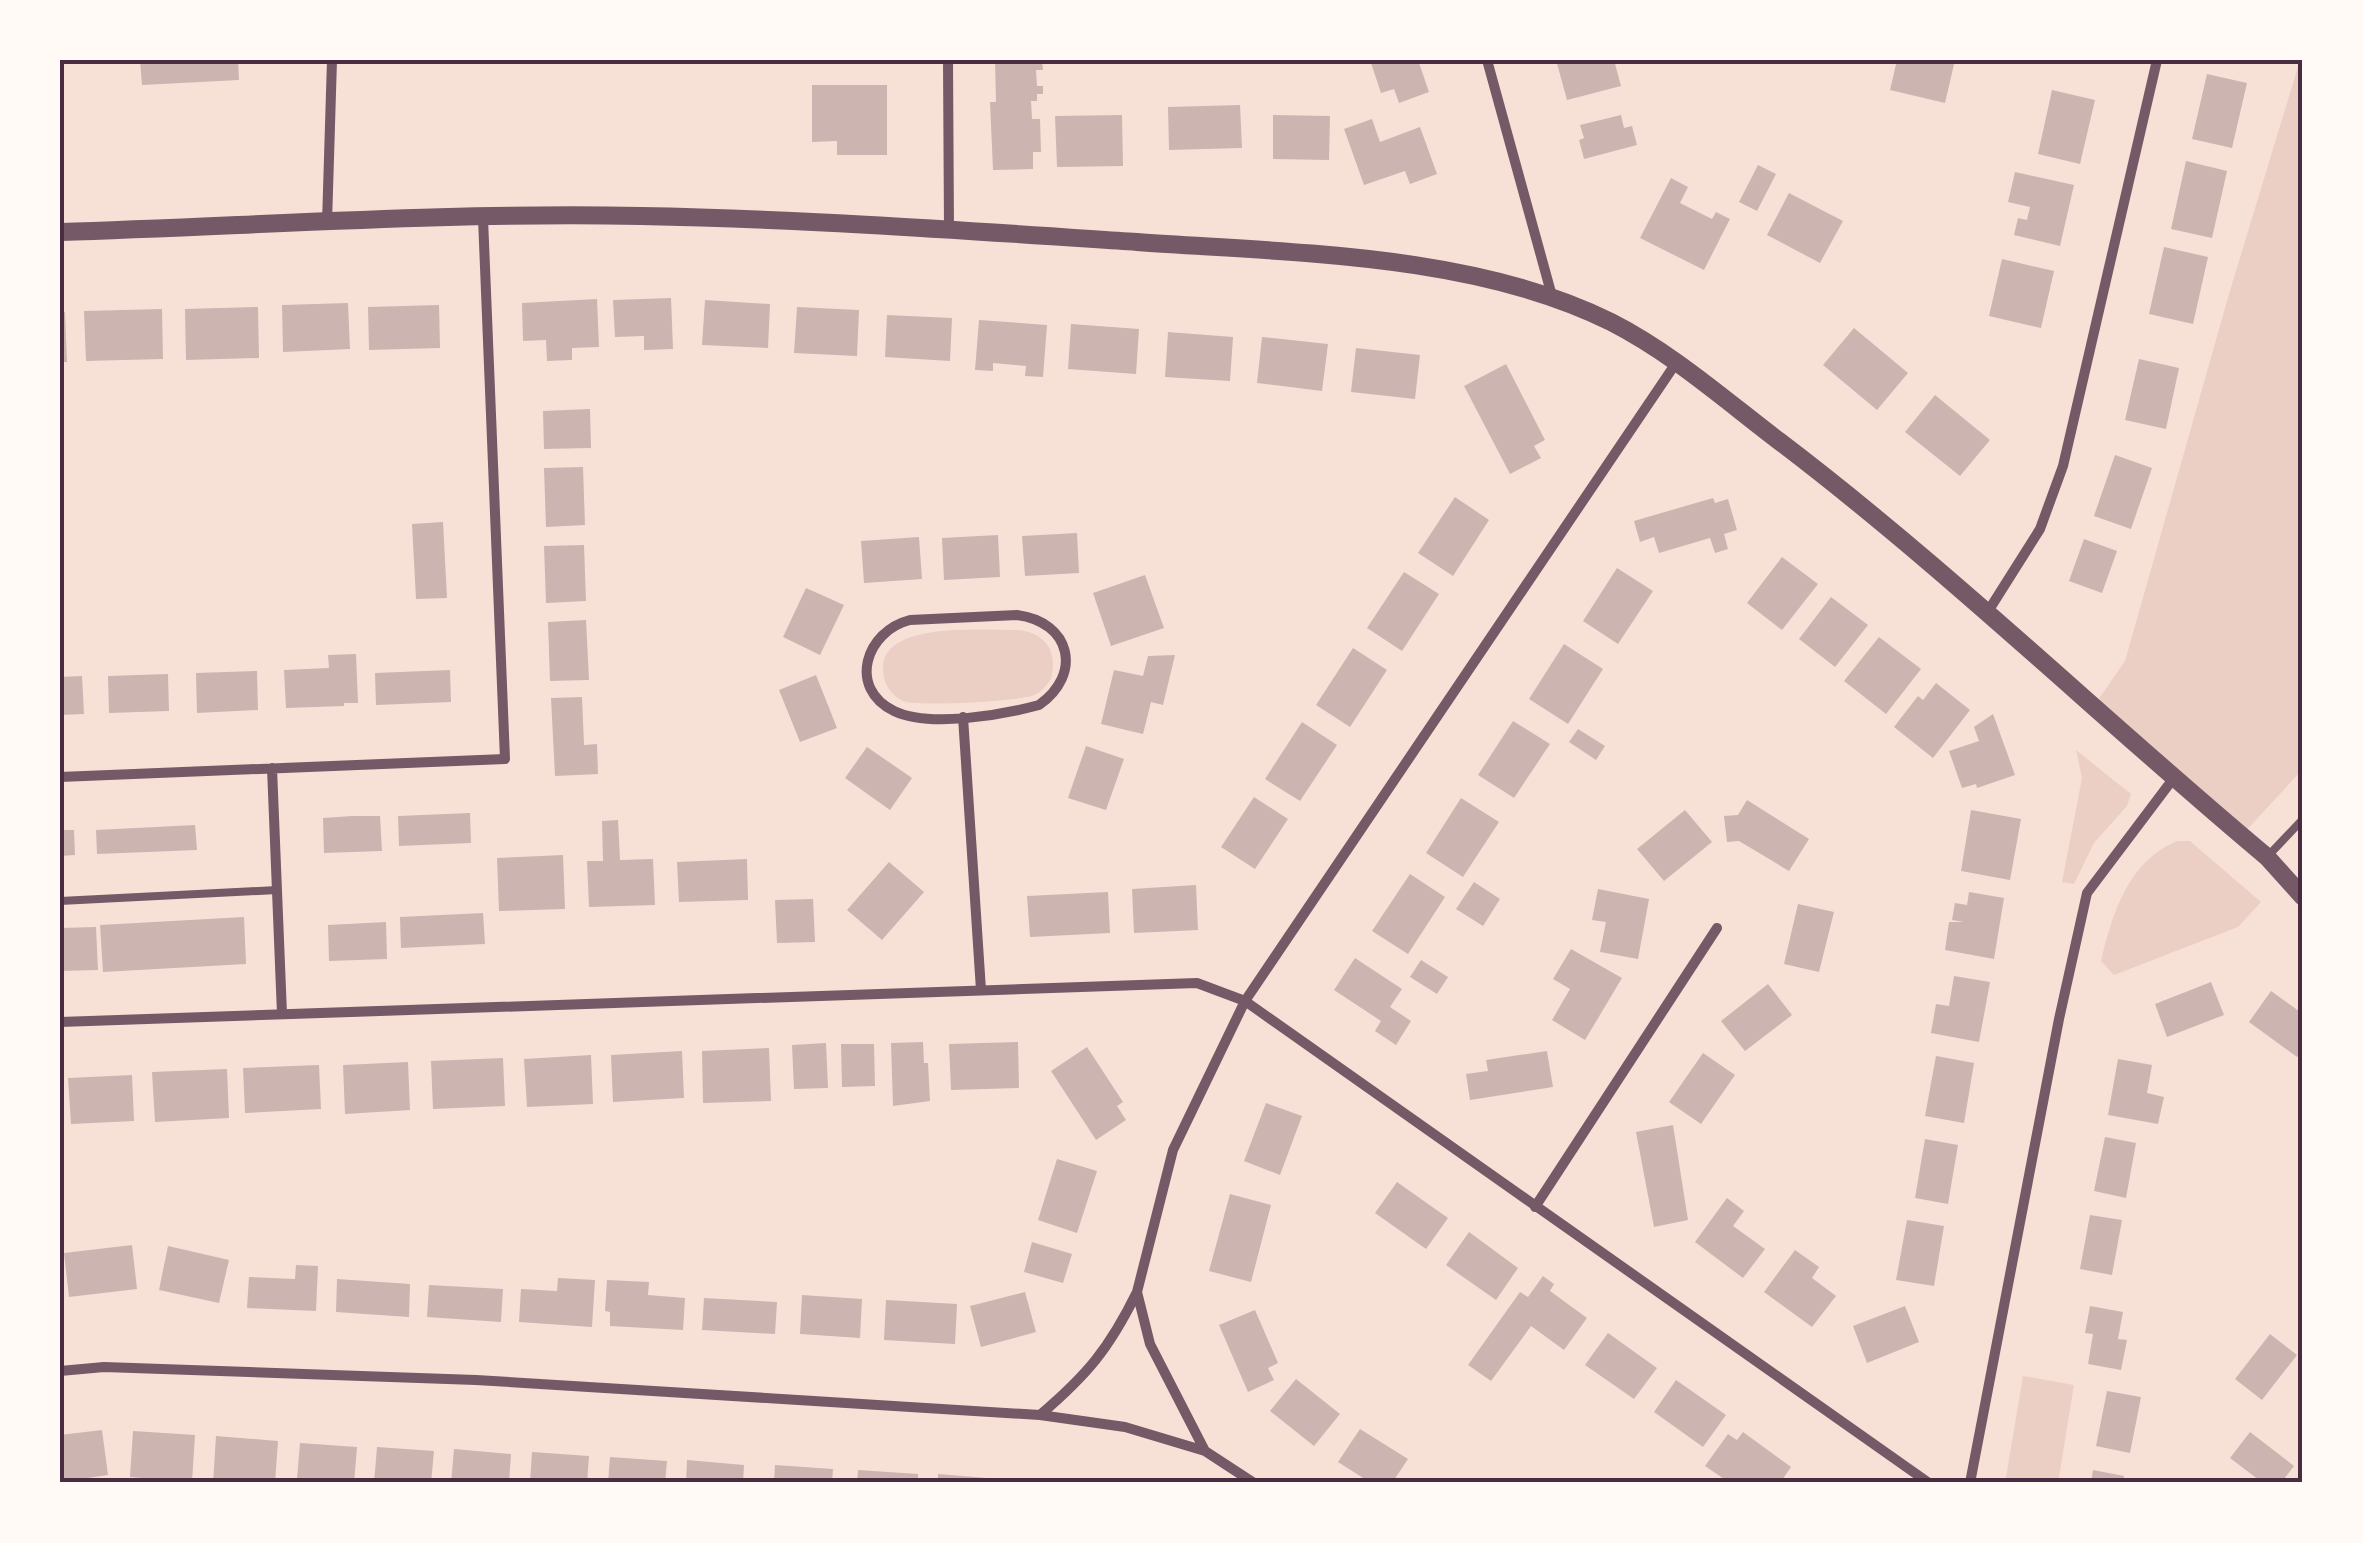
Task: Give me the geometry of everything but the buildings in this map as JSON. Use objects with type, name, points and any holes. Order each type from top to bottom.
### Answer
[{"type":"street","points":[[328,222],[332,60]]},
{"type":"street","points":[[948,60],[949,230]]},
{"type":"street","points":[[1487,60],[1552,296]]},
{"type":"street","points":[[1987,613],[2040,528],[2063,466],[2158,60]]},
{"type":"street","points":[[60,232],[636,216],[949,230],[1414,264],[1552,296],[1615,324],[1676,363],[1820,472],[2267,857],[2303,896]]},
{"type":"street","points":[[60,776],[505,759],[484,218]]},
{"type":"street","points":[[1040,1416],[1082,1378],[1114,1339],[1138,1292],[1172,1150],[1245,1002],[1676,363]]},
{"type":"street","points":[[1017,615],[1048,624],[1065,651],[1066,667],[1062,683],[1052,696],[1024,709],[963,717],[936,720],[909,716],[881,702],[867,675],[872,645],[882,633],[910,620],[982,616],[1017,615]]},
{"type":"street","points":[[963,717],[981,990]]},
{"type":"street","points":[[272,768],[282,1014]]},
{"type":"street","points":[[1970,1483],[2086,893],[2173,778]]},
{"type":"street","points":[[1535,1207],[1717,928]]},
{"type":"street","points":[[60,1022],[1197,983],[1245,1002],[1929,1483]]},
{"type":"street","points":[[1138,1292],[1150,1344],[1205,1451]]},
{"type":"street","points":[[60,1372],[104,1367],[476,1380],[1040,1416],[1125,1427],[1205,1451],[1254,1483]]},
{"type":"lane","points":[[2267,857],[2303,820]]},
{"type":"lane","points":[[60,901],[277,890]]},
{"type":"shaded area","points":[[2300,60],[2303,769],[2241,836],[2093,707],[2125,661]]},
{"type":"shaded area","points":[[960,630],[1019,630],[1043,640],[1053,660],[1051,679],[1035,695],[912,703],[895,695],[884,679],[887,654],[899,643],[916,636]]},
{"type":"shaded area","points":[[2076,750],[2131,794],[2127,806],[2094,843],[2074,884],[2062,882],[2082,778]]},
{"type":"shaded area","points":[[2177,841],[2190,841],[2261,902],[2238,927],[2114,975],[2101,961],[2117,908],[2134,875],[2160,850]]},
{"type":"shaded area","points":[[2023,1376],[2074,1385],[2058,1483],[2005,1483]]}]
